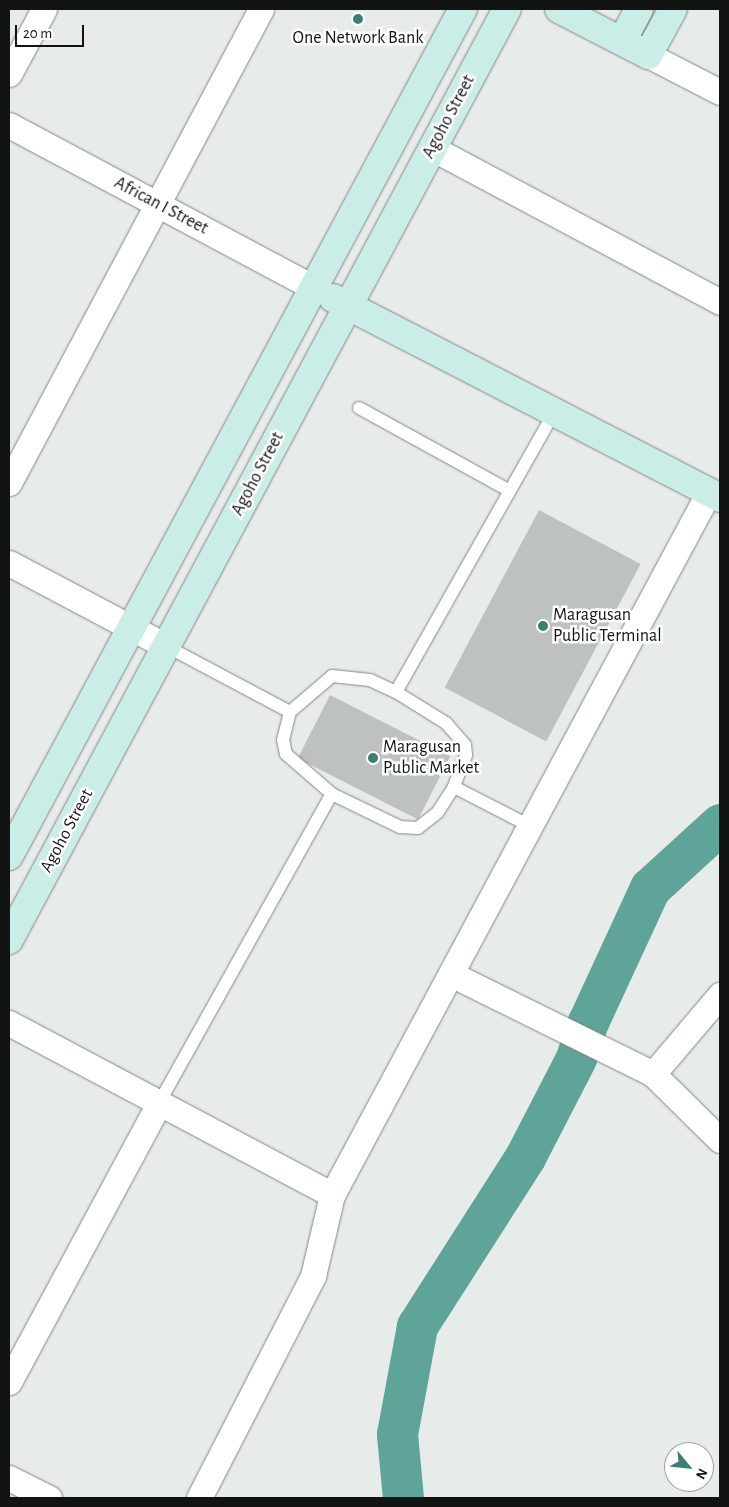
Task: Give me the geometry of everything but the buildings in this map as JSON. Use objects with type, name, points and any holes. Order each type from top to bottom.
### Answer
[{"type":"street","points":[[9,74],[44,9]]},
{"type":"street","points":[[9,483],[261,9]]},
{"type":"street","points":[[9,856],[463,9]]},
{"type":"street","name":"Agoho Street","points":[[9,940],[507,9]]},
{"type":"street","points":[[559,9],[720,92]]},
{"type":"street","points":[[622,41],[639,9]]},
{"type":"street","points":[[648,56],[673,9]]},
{"type":"street","name":"African I Street","points":[[9,125],[314,288]]},
{"type":"street","points":[[432,148],[720,302]]},
{"type":"street","points":[[199,1498],[313,1276],[332,1195],[530,826],[714,495],[555,410],[314,288]]},
{"type":"street","points":[[9,563],[166,646]]},
{"type":"street","points":[[451,974],[643,1069],[720,1140]]},
{"type":"street","points":[[643,1069],[720,995]]},
{"type":"street","points":[[9,1023],[332,1195]]},
{"type":"street","points":[[9,1382],[160,1103]]},
{"type":"street","points":[[9,1478],[49,1498]]},
{"type":"lane","points":[[359,408],[508,490]]},
{"type":"lane","points":[[396,692],[508,490],[555,410]]},
{"type":"lane","points":[[166,646],[290,712]]},
{"type":"lane","points":[[332,676],[370,680],[396,692],[446,723],[465,745],[466,755],[454,787],[437,813],[418,828],[400,827],[332,794],[286,754],[283,740],[290,712],[332,676]]},
{"type":"lane","points":[[454,787],[530,826]]},
{"type":"lane","points":[[160,1103],[332,794]]},
{"type":"waterway","points":[[403,1498],[397,1434],[417,1326],[525,1157],[576,1058],[588,1022],[650,888],[720,824]]},
{"type":"place","name":"One Network Bank","points":[[358,19]]},
{"type":"place","name":"Maragusan Public Terminal","points":[[543,626]]},
{"type":"place","name":"Maragusan Public Market","points":[[373,758]]}]
